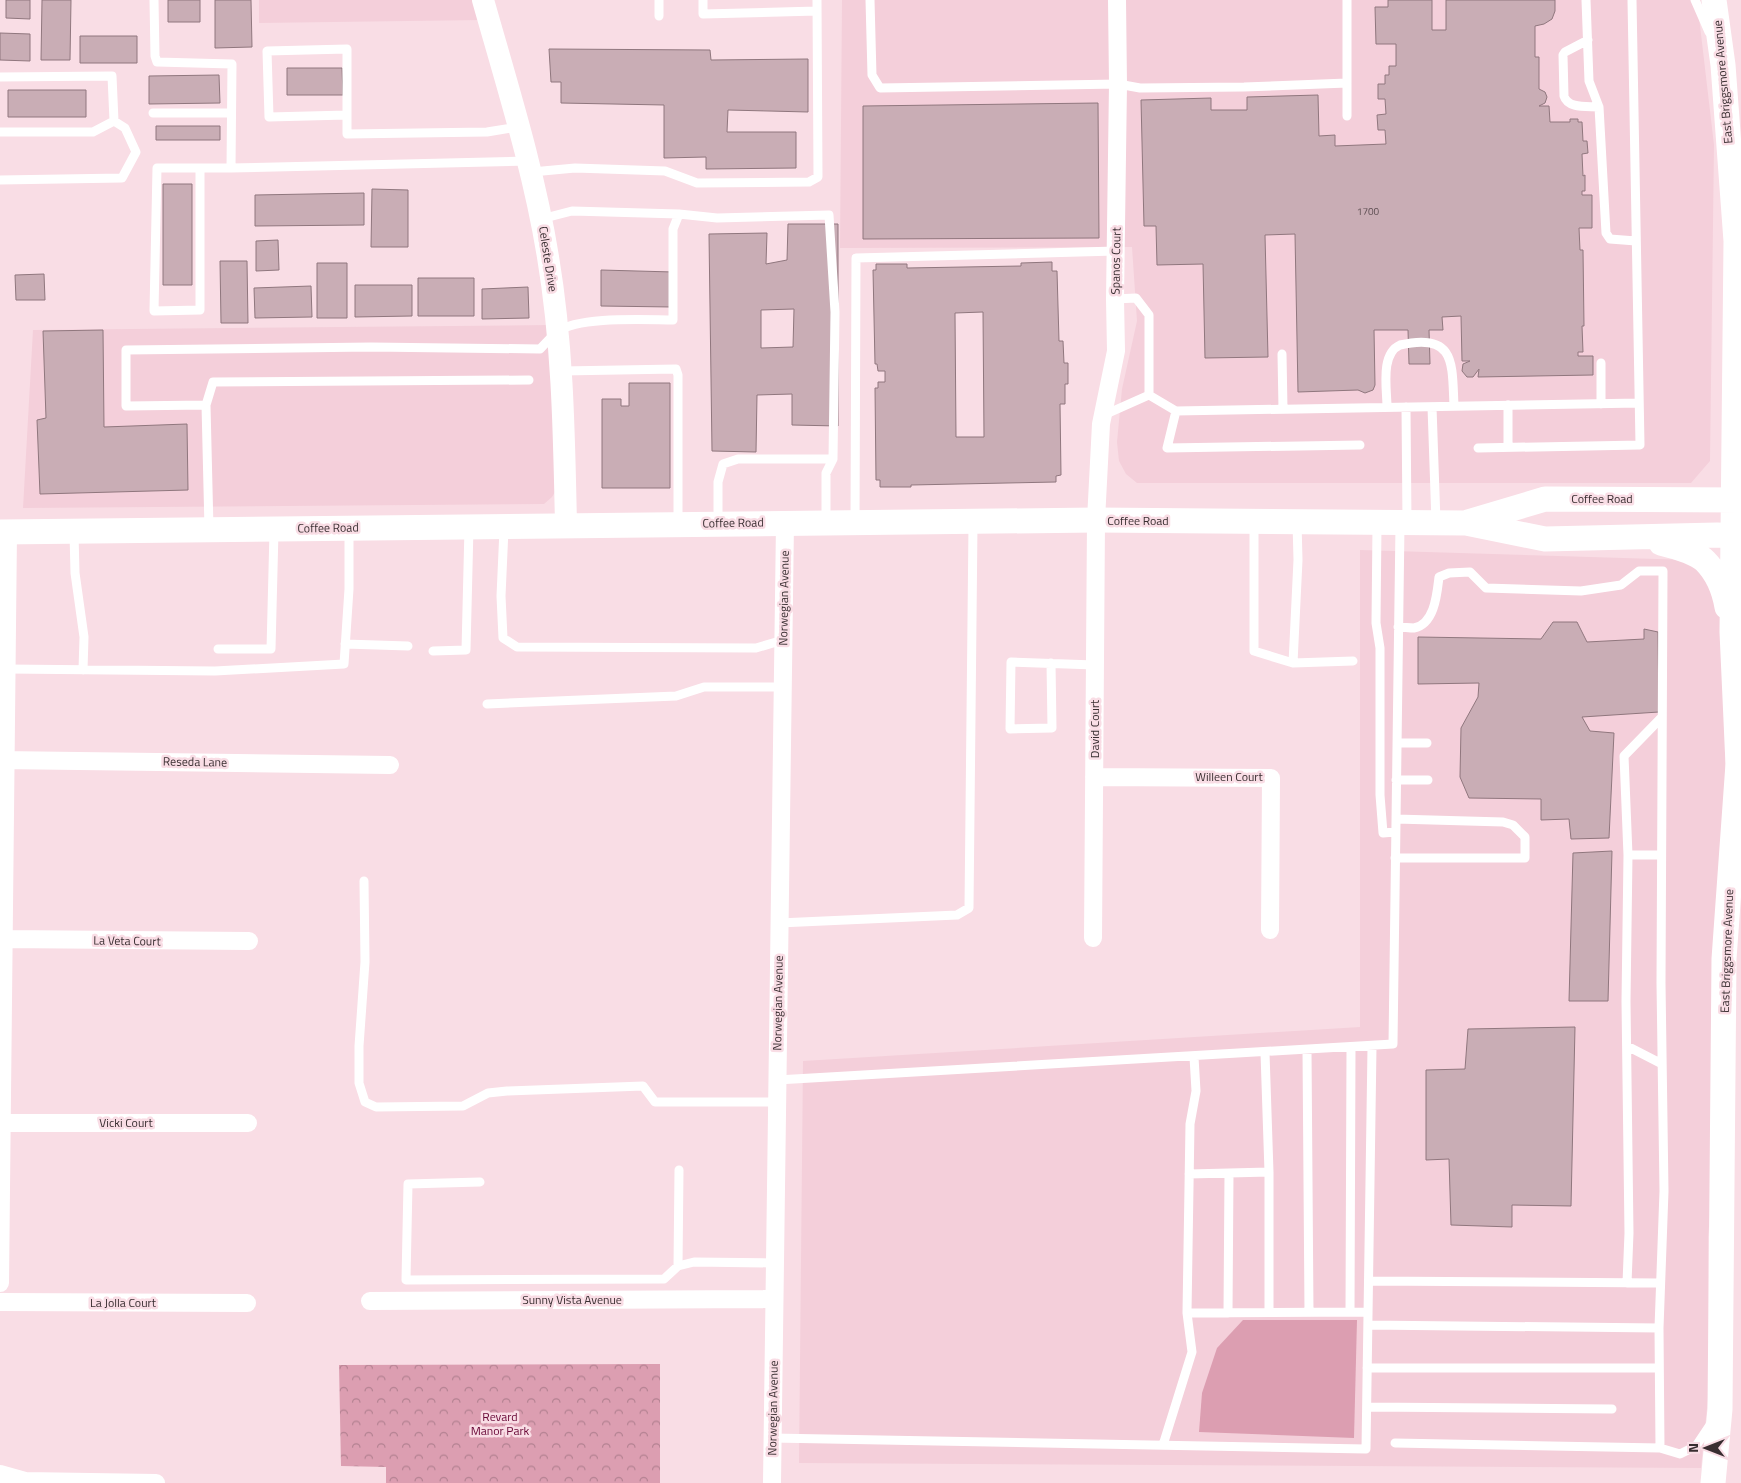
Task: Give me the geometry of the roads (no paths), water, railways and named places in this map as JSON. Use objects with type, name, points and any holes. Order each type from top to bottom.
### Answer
[{"type":"main road","name":"East Briggsmore Avenue","points":[[1713,1483],[1720,1409],[1724,960],[1738,764],[1732,632],[1737,536],[1736,241],[1723,65],[1714,0]]},
{"type":"main road","name":"Coffee Road","points":[[1466,523],[1545,499],[1737,500]]},
{"type":"main road","name":"Coffee Road","points":[[4,532],[1096,520],[1466,523],[1545,539],[1737,536]]},
{"type":"main road","points":[[1639,537],[1678,547],[1704,559],[1723,588],[1732,632]]},
{"type":"street","name":"Celeste Drive","points":[[483,0],[529,166],[548,256],[558,331],[564,399],[566,525]]},
{"type":"street","name":"Spanos Court","points":[[1096,520],[1101,424],[1116,351],[1117,0]]},
{"type":"street","name":"David Court","points":[[1092,938],[1096,520]]},
{"type":"street","name":"Norwegian Avenue","points":[[772,1483],[785,523]]},
{"type":"street","points":[[0,1283],[4,940],[3,760],[7,669],[4,629],[4,532]]},
{"type":"street","name":"Reseda Lane","points":[[3,760],[390,765]]},
{"type":"street","name":"Willeen Court","points":[[1094,777],[1272,778],[1270,930]]},
{"type":"street","name":"La Veta Court","points":[[4,940],[249,941]]},
{"type":"street","name":"Vicki Court","points":[[1,1122],[248,1123]]},
{"type":"street","name":"Sunny Vista Avenue","points":[[370,1301],[774,1299]]},
{"type":"street","name":"La Jolla Court","points":[[0,1302],[247,1303]]},
{"type":"street","points":[[0,1474],[25,1481],[156,1483]]},
{"type":"lane","points":[[154,0],[155,56],[157,62],[232,64],[231,168]]},
{"type":"lane","points":[[659,16],[660,0]]},
{"type":"lane","points":[[703,0],[703,14],[817,12]]},
{"type":"lane","points":[[200,168],[200,310],[154,311],[157,168],[529,166],[665,171],[697,183],[809,182],[818,177],[816,0]]},
{"type":"lane","points":[[870,0],[872,75],[880,88],[1118,84],[1140,88],[1244,87],[1347,83]]},
{"type":"lane","points":[[1347,0],[1347,116]]},
{"type":"lane","points":[[1586,0],[1589,81],[1599,107],[1606,234],[1610,240],[1636,241]]},
{"type":"lane","points":[[1478,448],[1640,444],[1632,0]]},
{"type":"lane","points":[[1695,0],[1723,65]]},
{"type":"lane","points":[[1588,40],[1565,52],[1563,55],[1564,96],[1565,100],[1570,104],[1599,107]]},
{"type":"lane","points":[[347,115],[269,117],[267,51],[347,49],[347,115],[347,134],[487,132],[519,127]]},
{"type":"lane","points":[[0,77],[112,76],[114,120]]},
{"type":"lane","points":[[153,114],[231,113]]},
{"type":"lane","points":[[0,132],[93,132],[114,120]]},
{"type":"lane","points":[[0,180],[122,178],[136,152],[126,128],[114,120]]},
{"type":"lane","points":[[541,219],[572,211],[679,214],[717,218],[829,214],[835,312],[833,459],[826,473],[826,522]]},
{"type":"lane","points":[[206,405],[126,406],[126,350],[370,347],[540,349],[558,331],[582,323],[604,320],[673,320],[673,229],[679,214]]},
{"type":"lane","points":[[855,522],[856,258],[1116,251]]},
{"type":"lane","points":[[1115,299],[1136,298],[1149,315],[1149,395]]},
{"type":"lane","points":[[1387,407],[1387,368],[1390,355],[1400,345],[1431,342],[1442,348],[1450,358],[1454,406]]},
{"type":"lane","points":[[1282,354],[1283,409]]},
{"type":"lane","points":[[1601,363],[1601,404]]},
{"type":"lane","points":[[562,371],[676,369],[678,375],[678,524]]},
{"type":"lane","points":[[209,530],[206,405],[213,382],[529,380]]},
{"type":"lane","points":[[1149,395],[1176,411],[1640,403]]},
{"type":"lane","points":[[1104,415],[1149,395]]},
{"type":"lane","points":[[1508,405],[1508,447]]},
{"type":"lane","points":[[1395,832],[1383,833],[1380,795],[1380,648],[1376,623],[1395,522],[1406,407]]},
{"type":"lane","points":[[1432,407],[1436,523]]},
{"type":"lane","points":[[1176,411],[1168,448],[1360,445]]},
{"type":"lane","points":[[718,523],[718,482],[723,464],[738,459],[833,459]]},
{"type":"lane","points":[[779,923],[957,914],[969,908],[973,521]]},
{"type":"lane","points":[[1254,522],[1254,651],[1293,663],[1353,661]]},
{"type":"lane","points":[[1293,663],[1298,560],[1297,522]]},
{"type":"lane","points":[[777,1080],[1372,1047],[1393,1044],[1398,627],[1395,522]]},
{"type":"lane","points":[[433,651],[466,650],[468,526]]},
{"type":"lane","points":[[504,526],[501,596],[503,638],[517,647],[756,648],[783,640]]},
{"type":"lane","points":[[7,669],[215,671],[344,664],[349,589],[349,528]]},
{"type":"lane","points":[[218,649],[271,649],[274,529]]},
{"type":"lane","points":[[74,531],[75,573],[84,637],[83,670]]},
{"type":"lane","points":[[1398,627],[1415,628],[1426,622],[1432,610],[1439,577],[1449,573],[1470,572],[1486,588],[1581,591],[1620,584],[1639,571],[1663,571],[1661,855],[1664,1191],[1659,1328],[1660,1448]]},
{"type":"lane","points":[[345,644],[408,646]]},
{"type":"lane","points":[[1051,663],[1052,728],[1010,729],[1010,662],[1051,663],[1095,665]]},
{"type":"lane","points":[[487,704],[676,696],[704,687],[783,687]]},
{"type":"lane","points":[[1627,1282],[1629,1233],[1627,1046],[1628,855],[1624,756],[1662,717]]},
{"type":"lane","points":[[1397,743],[1427,744]]},
{"type":"lane","points":[[1396,780],[1428,780]]},
{"type":"lane","points":[[1395,858],[1524,858],[1525,837],[1513,825],[1503,822],[1396,819]]},
{"type":"lane","points":[[1628,855],[1661,855]]},
{"type":"lane","points":[[364,881],[364,962],[359,1082],[365,1102],[376,1107],[463,1106],[488,1093],[643,1086],[655,1102],[777,1102]]},
{"type":"lane","points":[[1627,1046],[1662,1064]]},
{"type":"lane","points":[[772,1438],[1366,1449],[1372,1047]]},
{"type":"lane","points":[[1350,1312],[1351,1048]]},
{"type":"lane","points":[[1307,1050],[1309,1312]]},
{"type":"lane","points":[[1266,1053],[1269,1172],[1269,1312]]},
{"type":"lane","points":[[1163,1445],[1192,1352],[1187,1313],[1190,1124],[1196,1091],[1194,1057]]},
{"type":"lane","points":[[678,1266],[679,1170]]},
{"type":"lane","points":[[1189,1174],[1269,1172]]},
{"type":"lane","points":[[1228,1313],[1230,1173]]},
{"type":"lane","points":[[480,1182],[408,1184],[406,1280],[664,1279],[678,1266],[694,1262],[774,1263]]},
{"type":"lane","points":[[1369,1281],[1660,1283]]},
{"type":"lane","points":[[1187,1313],[1368,1312]]},
{"type":"lane","points":[[1368,1325],[1659,1328]]},
{"type":"lane","points":[[1367,1368],[1659,1368]]},
{"type":"lane","points":[[1367,1407],[1612,1409]]},
{"type":"lane","points":[[1395,1443],[1660,1448],[1680,1454],[1696,1446],[1720,1409]]},
{"type":"park label","name":"Revard Manor Park","points":[[500,1424]]}]
